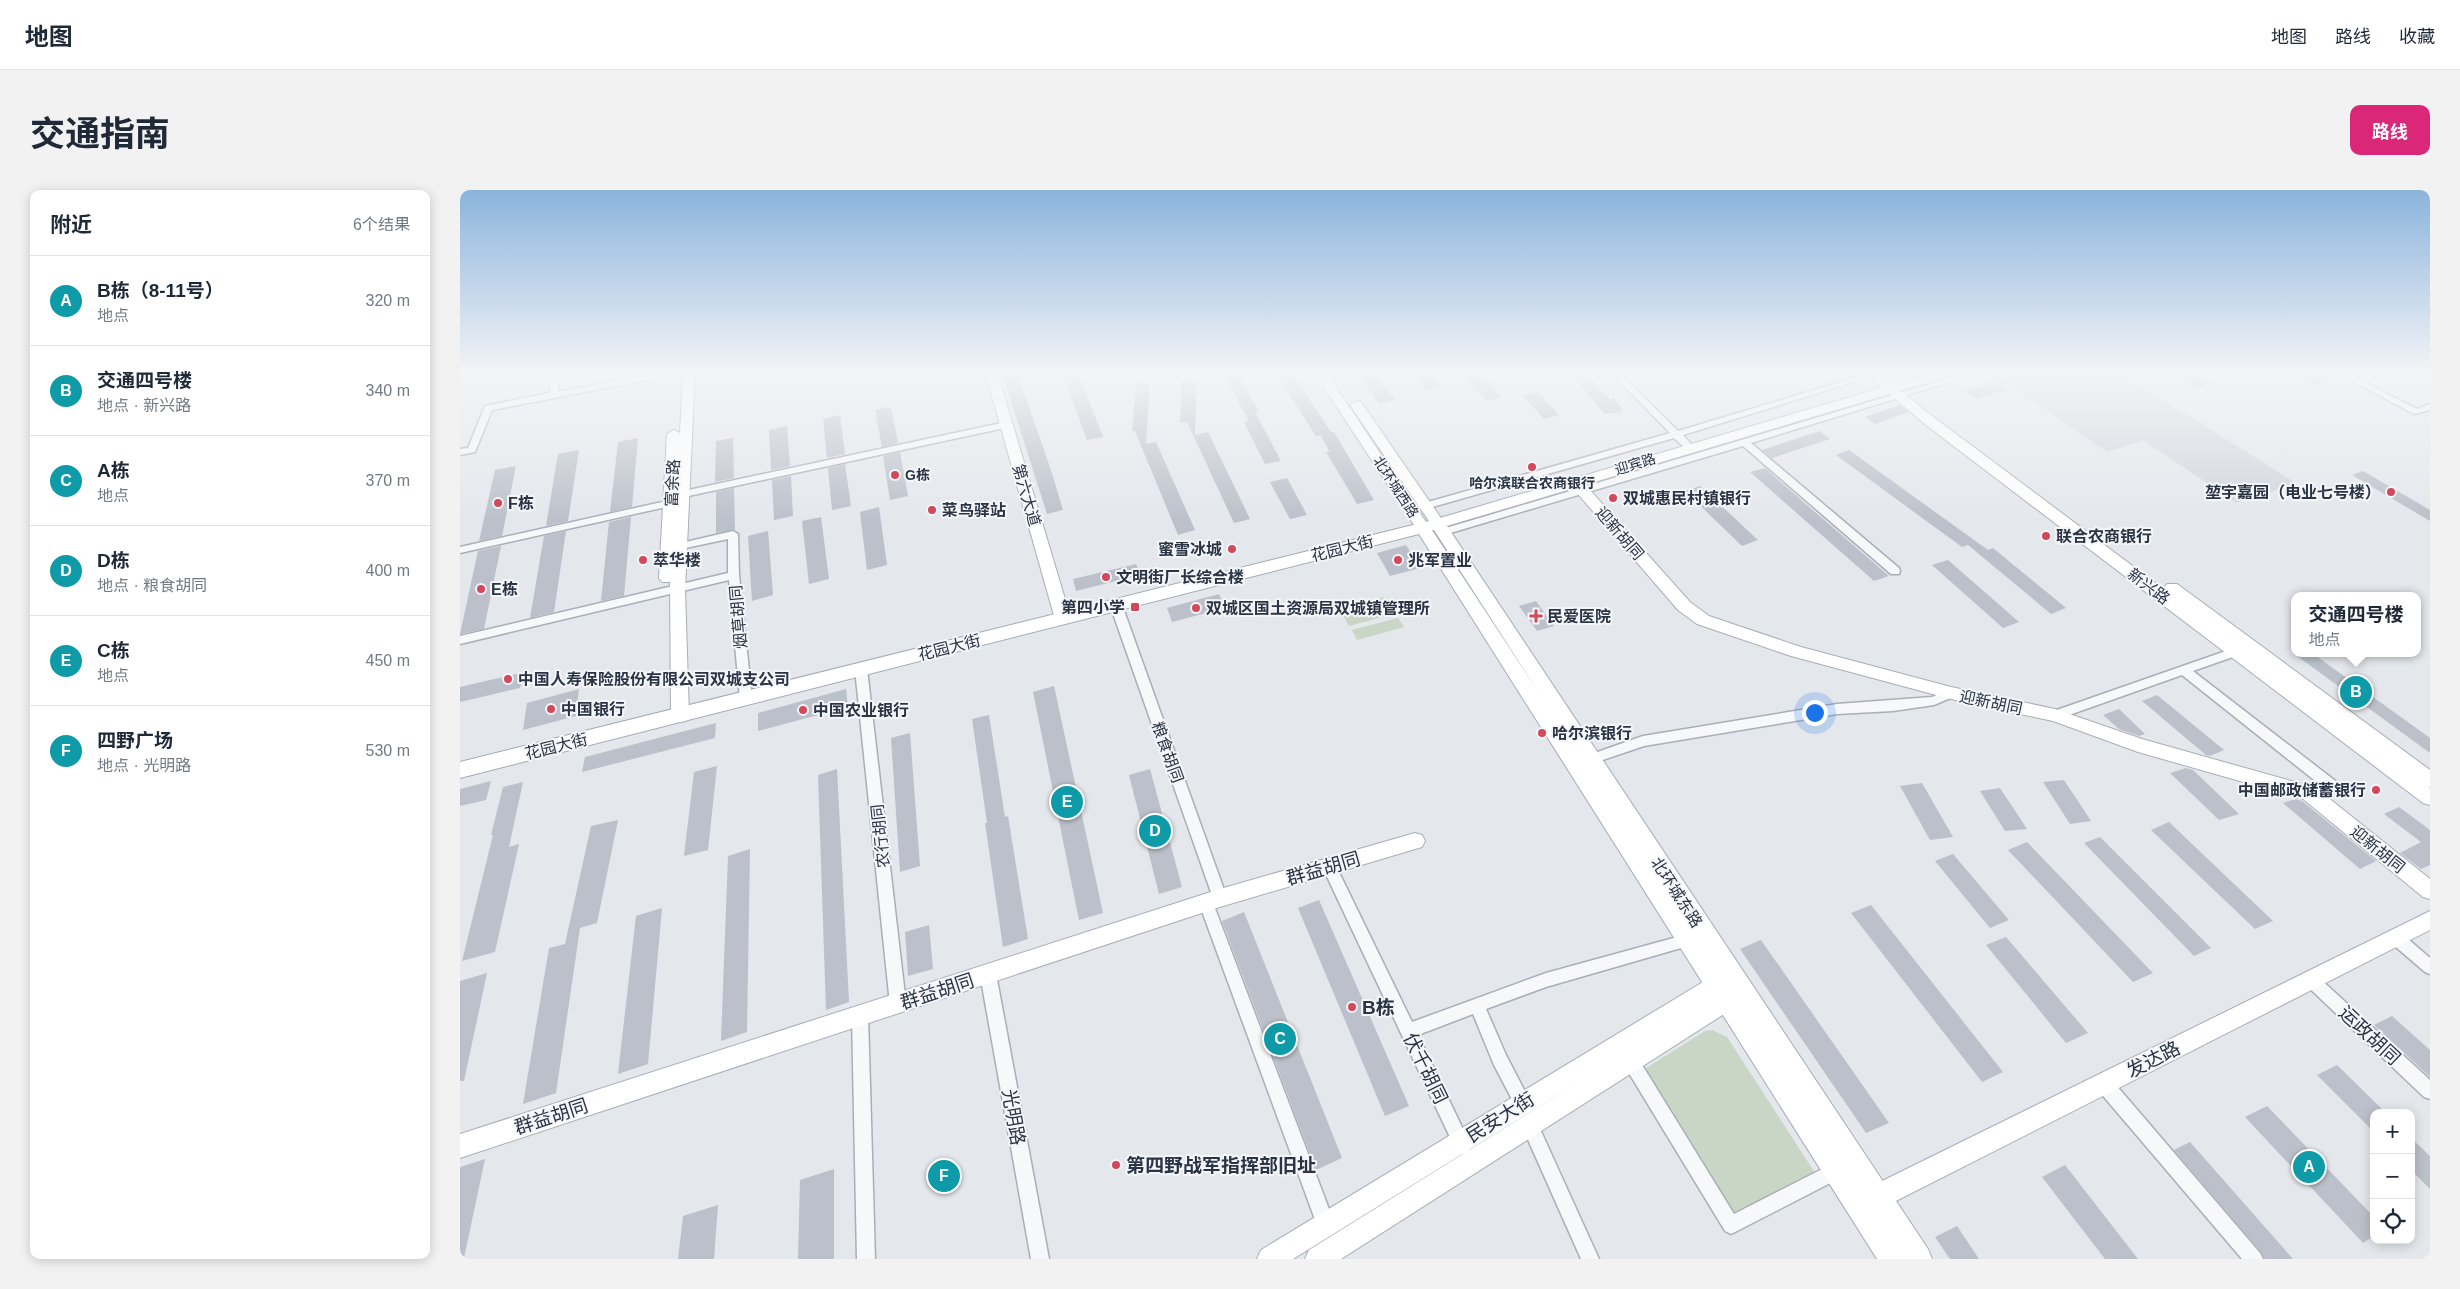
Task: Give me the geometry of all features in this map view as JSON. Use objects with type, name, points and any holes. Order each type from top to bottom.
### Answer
[{"type":"main road","name":"迎宾路","points":[[1430,521],[1748,422]]},
{"type":"main road","name":"迎宾路","points":[[1430,521],[1579,486],[1683,441],[1738,440],[1784,422]]},
{"type":"main road","name":"花园大街","points":[[745,694],[861,669],[1062,614],[1116,605],[1430,521]]},
{"type":"main road","name":"花园大街","points":[[460,760],[745,694],[1430,521]]},
{"type":"main road","name":"北环城东路","points":[[1430,521],[1591,760],[1729,987],[1836,1171],[1893,1259]]},
{"type":"main road","name":"北环城东路","points":[[1430,521],[1688,940],[1729,987],[1877,1197],[1918,1259]]},
{"type":"main road","name":"花园大街","points":[[460,770],[680,710]]},
{"type":"street","points":[[460,452],[472,450],[483,422]]},
{"type":"street","name":"富余路","points":[[677,590],[666,576],[671,503],[680,422]]},
{"type":"street","name":"富余路","points":[[680,710],[677,590],[684,494],[685,422]]},
{"type":"street","name":"第六大道","points":[[1005,422],[1062,614]]},
{"type":"street","name":"北环城西路","points":[[1357,422],[1430,521]]},
{"type":"street","name":"北环城西路","points":[[1366,422],[1430,521]]},
{"type":"street","points":[[1664,422],[1683,441]]},
{"type":"street","name":"新兴路","points":[[1942,422],[2243,648],[2430,780]]},
{"type":"street","points":[[684,494],[1006,425]]},
{"type":"street","points":[[1579,486],[1738,440],[1895,571]]},
{"type":"street","name":"迎新胡同","points":[[1579,486],[1684,606],[1703,620],[1797,652],[1951,693],[2054,715],[2138,745],[2309,794],[2430,891]]},
{"type":"street","points":[[460,550],[671,503]]},
{"type":"street","name":"烟草胡同","points":[[681,546],[733,534],[734,576],[745,694]]},
{"type":"street","points":[[460,640],[734,576]]},
{"type":"street","name":"粮食胡同","points":[[1116,605],[1213,901],[1326,1225]]},
{"type":"street","points":[[2054,715],[2243,648]]},
{"type":"street","name":"新兴路","points":[[2243,648],[2430,798]]},
{"type":"street","name":"农行胡同","points":[[861,669],[898,1004]]},
{"type":"street","points":[[2184,670],[2333,787]]},
{"type":"street","points":[[1591,760],[1643,741],[1837,710],[1934,701],[1951,693]]},
{"type":"street","name":"群益胡同","points":[[460,1146],[1213,901],[1415,841]]},
{"type":"street","name":"伏千胡同","points":[[1328,866],[1466,1151]]},
{"type":"street","name":"发达路","points":[[1877,1197],[2430,920]]},
{"type":"street","points":[[2395,938],[2430,967]]},
{"type":"street","points":[[1408,1030],[1546,980],[1688,940]]},
{"type":"street","name":"光明路","points":[[988,974],[1040,1259]]},
{"type":"street","name":"运政胡同","points":[[2311,980],[2430,1091]]},
{"type":"street","name":"民安大街","points":[[1526,1114],[1630,1060],[1729,987]]},
{"type":"street","name":"民安大街","points":[[1270,1259],[1326,1225],[1466,1151],[1729,987]]},
{"type":"street","points":[[1477,1005],[1590,1259]]},
{"type":"street","points":[[860,1016],[866,1259]]},
{"type":"street","points":[[1630,1060],[1731,1225],[1836,1171]]},
{"type":"street","points":[[2104,1084],[2254,1259]]},
{"type":"street","name":"民安大街","points":[[1318,1259],[1466,1151]]},
{"type":"shaded area","points":[[2063,422],[2198,422],[2296,483],[2237,503],[2143,440],[2107,452]]},
{"type":"green space","points":[[1384,597],[1394,614],[1349,626],[1340,609]]},
{"type":"green space","points":[[1398,618],[1404,627],[1357,640],[1352,630]]},
{"type":"green space","points":[[1712,1030],[1727,1037],[1817,1176],[1733,1218],[1643,1070],[1705,1031]]},
{"type":"building","points":[[823,422],[841,422],[845,454],[827,458]]},
{"type":"building","points":[[877,422],[894,422],[898,443],[882,447]]},
{"type":"building","points":[[1018,422],[1034,422],[1052,473],[1063,510],[1047,514]]},
{"type":"building","points":[[1080,422],[1097,422],[1103,437],[1087,440]]},
{"type":"building","points":[[1133,422],[1147,422],[1146,444],[1156,442],[1195,530],[1178,535],[1135,431],[1132,431]]},
{"type":"building","points":[[1180,422],[1195,422],[1195,435],[1208,432],[1250,519],[1234,523],[1187,422]]},
{"type":"building","points":[[1244,422],[1260,422],[1281,461],[1265,464]]},
{"type":"building","points":[[1307,422],[1324,422],[1331,432],[1334,432],[1374,500],[1357,504],[1326,452],[1330,452],[1320,435],[1316,436]]},
{"type":"building","points":[[787,426],[790,466],[771,470],[769,430]]},
{"type":"building","points":[[1820,431],[1830,439],[1772,458],[1762,450]]},
{"type":"building","points":[[638,438],[632,507],[610,512],[618,442]]},
{"type":"building","points":[[733,438],[734,478],[715,482],[716,441]]},
{"type":"building","points":[[579,450],[568,521],[546,526],[558,454]]},
{"type":"building","points":[[1849,450],[1988,550],[1993,548],[2066,608],[2051,614],[1968,545],[1962,547],[1836,455]]},
{"type":"building","name":"G栋","points":[[900,452],[908,496],[890,500],[883,456]]},
{"type":"building","points":[[845,464],[851,506],[832,510],[828,468]]},
{"type":"building","name":"F栋","points":[[516,466],[502,536],[479,541],[495,470]]},
{"type":"building","points":[[1765,468],[1889,576],[1874,581],[1750,472]]},
{"type":"building","name":"堃宇嘉园（电业七号楼）","points":[[2363,471],[2430,510],[2430,521],[2352,475]]},
{"type":"building","points":[[791,476],[793,516],[774,520],[772,480]]},
{"type":"building","points":[[1287,478],[1307,515],[1290,519],[1270,482]]},
{"type":"building","points":[[1700,486],[1758,540],[1742,546],[1685,491]]},
{"type":"building","points":[[734,488],[735,530],[716,533],[716,492]]},
{"type":"building","points":[[879,507],[887,565],[867,570],[860,512]]},
{"type":"building","points":[[631,517],[624,596],[601,601],[609,522]]},
{"type":"building","points":[[821,517],[829,579],[809,584],[802,521]]},
{"type":"building","points":[[566,531],[554,612],[530,618],[544,536]]},
{"type":"building","points":[[768,531],[773,595],[752,601],[748,536]]},
{"type":"building","name":"兆军置业","points":[[1406,545],[1420,568],[1390,576],[1377,553]]},
{"type":"building","name":"E栋","points":[[501,546],[484,629],[460,634],[478,551]]},
{"type":"building","points":[[1948,560],[2019,622],[2003,628],[1932,565]]},
{"type":"building","name":"文明街厂长综合楼","points":[[1136,564],[1140,575],[1076,591],[1073,579]]},
{"type":"building","name":"双城区国土资源局双城镇管理所","points":[[1219,594],[1225,608],[1172,622],[1167,608]]},
{"type":"building","name":"民爱医院","points":[[1536,601],[1554,626],[1537,631],[1519,606]]},
{"type":"building","points":[[2298,657],[2318,657],[2430,738],[2430,753]]},
{"type":"building","name":"中国人寿保险股份有限公司双城支公司","points":[[525,672],[520,688],[460,702],[460,687]]},
{"type":"building","points":[[1054,686],[1103,913],[1079,920],[1033,692]]},
{"type":"building","name":"中国银行","points":[[579,689],[576,716],[523,730],[527,703]]},
{"type":"building","name":"中国农业银行","points":[[846,689],[848,707],[758,731],[758,713]]},
{"type":"building","points":[[2157,695],[2224,750],[2210,756],[2206,755],[2142,701]]},
{"type":"building","points":[[2119,709],[2145,734],[2139,736],[2119,729],[2103,715]]},
{"type":"building","points":[[989,715],[1005,817],[1008,816],[1028,939],[1003,947],[972,719]]},
{"type":"building","points":[[716,723],[715,738],[582,772],[585,757]]},
{"type":"building","points":[[910,733],[920,866],[900,872],[891,738]]},
{"type":"building","points":[[717,766],[708,850],[684,856],[694,772]]},
{"type":"building","points":[[2186,768],[2193,770],[2239,814],[2219,820],[2170,773]]},
{"type":"building","points":[[837,769],[849,1002],[826,1010],[818,775]]},
{"type":"building","points":[[1150,769],[1182,887],[1159,894],[1129,775]]},
{"type":"building","points":[[2064,780],[2091,821],[2070,824],[2043,782]]},
{"type":"building","points":[[491,781],[486,800],[460,806],[460,789]]},
{"type":"building","points":[[523,782],[509,847],[519,844],[495,952],[462,961],[503,787]]},
{"type":"building","points":[[1922,783],[1953,837],[1930,840],[1900,786]]},
{"type":"building","points":[[2000,788],[2027,829],[2005,831],[1980,791]]},
{"type":"building","points":[[2295,799],[2302,801],[2376,861],[2360,869],[2283,803]]},
{"type":"building","points":[[2399,807],[2430,830],[2430,865],[2421,869],[2400,853],[2421,842],[2384,814]]},
{"type":"building","points":[[618,820],[597,923],[580,928],[556,1093],[523,1104],[549,948],[565,944],[591,826]]},
{"type":"building","points":[[2169,822],[2273,921],[2255,929],[2151,830]]},
{"type":"building","points":[[2100,837],[2211,948],[2194,956],[2084,843]]},
{"type":"building","points":[[2027,842],[2153,973],[2133,982],[2008,850]]},
{"type":"building","points":[[750,849],[747,1032],[721,1041],[728,856]]},
{"type":"building","points":[[1953,854],[2009,920],[1990,928],[1935,861]]},
{"type":"building","name":"B栋","points":[[1319,900],[1409,1106],[1385,1116],[1298,908]]},
{"type":"building","points":[[1871,905],[2003,1072],[1982,1082],[1851,913]]},
{"type":"building","points":[[662,908],[648,1064],[618,1074],[636,916]]},
{"type":"building","points":[[1244,912],[1342,1158],[1316,1170],[1222,921]]},
{"type":"building","points":[[929,925],[933,969],[908,976],[905,932]]},
{"type":"building","points":[[2006,937],[2088,1033],[2066,1043],[1986,945]]},
{"type":"building","points":[[1761,940],[1889,1123],[1866,1133],[1740,949]]},
{"type":"building","points":[[487,973],[464,1081],[460,1081],[460,981]]},
{"type":"building","points":[[2392,1016],[2430,1050],[2430,1077],[2374,1025]]},
{"type":"building","points":[[2337,1065],[2382,1109],[2370,1109],[2370,1128],[2317,1075]]},
{"type":"building","points":[[2267,1106],[2370,1213],[2370,1239],[2363,1243],[2245,1117]]},
{"type":"building","points":[[2190,1142],[2293,1259],[2265,1259],[2174,1150]]},
{"type":"building","points":[[2415,1142],[2430,1156],[2430,1189],[2415,1174]]},
{"type":"building","points":[[485,1159],[464,1258],[460,1258],[460,1167]]},
{"type":"building","points":[[2065,1165],[2138,1259],[2105,1259],[2042,1177]]},
{"type":"building","points":[[834,1169],[834,1259],[798,1259],[800,1180]]},
{"type":"building","points":[[718,1205],[714,1259],[678,1259],[683,1216]]},
{"type":"building","points":[[1957,1226],[1979,1259],[1950,1259],[1935,1237]]},
{"type":"place","name":"哈尔滨联合农商银行","points":[[1532,467]]},
{"type":"place","name":"G栋","points":[[895,475]]},
{"type":"place","name":"堃宇嘉园（电业七号楼）","points":[[2391,492]]},
{"type":"place","name":"双城惠民村镇银行","points":[[1613,498]]},
{"type":"place","name":"F栋","points":[[498,503]]},
{"type":"place","name":"菜鸟驿站","points":[[932,510]]},
{"type":"place","name":"联合农商银行","points":[[2046,536]]},
{"type":"place","name":"蜜雪冰城","points":[[1232,549]]},
{"type":"place","name":"萃华楼","points":[[643,560]]},
{"type":"place","name":"兆军置业","points":[[1398,560]]},
{"type":"place","name":"文明街厂长综合楼","points":[[1106,577]]},
{"type":"place","name":"E栋","points":[[481,589]]},
{"type":"place","name":"第四小学","points":[[1135,607]]},
{"type":"place","name":"双城区国土资源局双城镇管理所","points":[[1196,608]]},
{"type":"place","name":"民爱医院","points":[[1536,616]]},
{"type":"place","name":"中国人寿保险股份有限公司双城支公司","points":[[508,679]]},
{"type":"place","name":"交通四号楼","points":[[2356,692]]},
{"type":"place","name":"中国银行","points":[[551,709]]},
{"type":"place","name":"中国农业银行","points":[[803,710]]},
{"type":"place","name":"哈尔滨银行","points":[[1542,733]]},
{"type":"place","name":"中国邮政储蓄银行","points":[[2376,790]]},
{"type":"place","name":"C栋","points":[[1067,802]]},
{"type":"place","name":"D栋","points":[[1155,831]]},
{"type":"place","name":"B栋","points":[[1352,1007]]},
{"type":"place","name":"A栋","points":[[1280,1039]]},
{"type":"place","name":"第四野战军指挥部旧址","points":[[1116,1165]]},
{"type":"place","name":"B栋（8-11号）","points":[[2309,1167]]},
{"type":"place","name":"四野广场","points":[[944,1176]]}]
